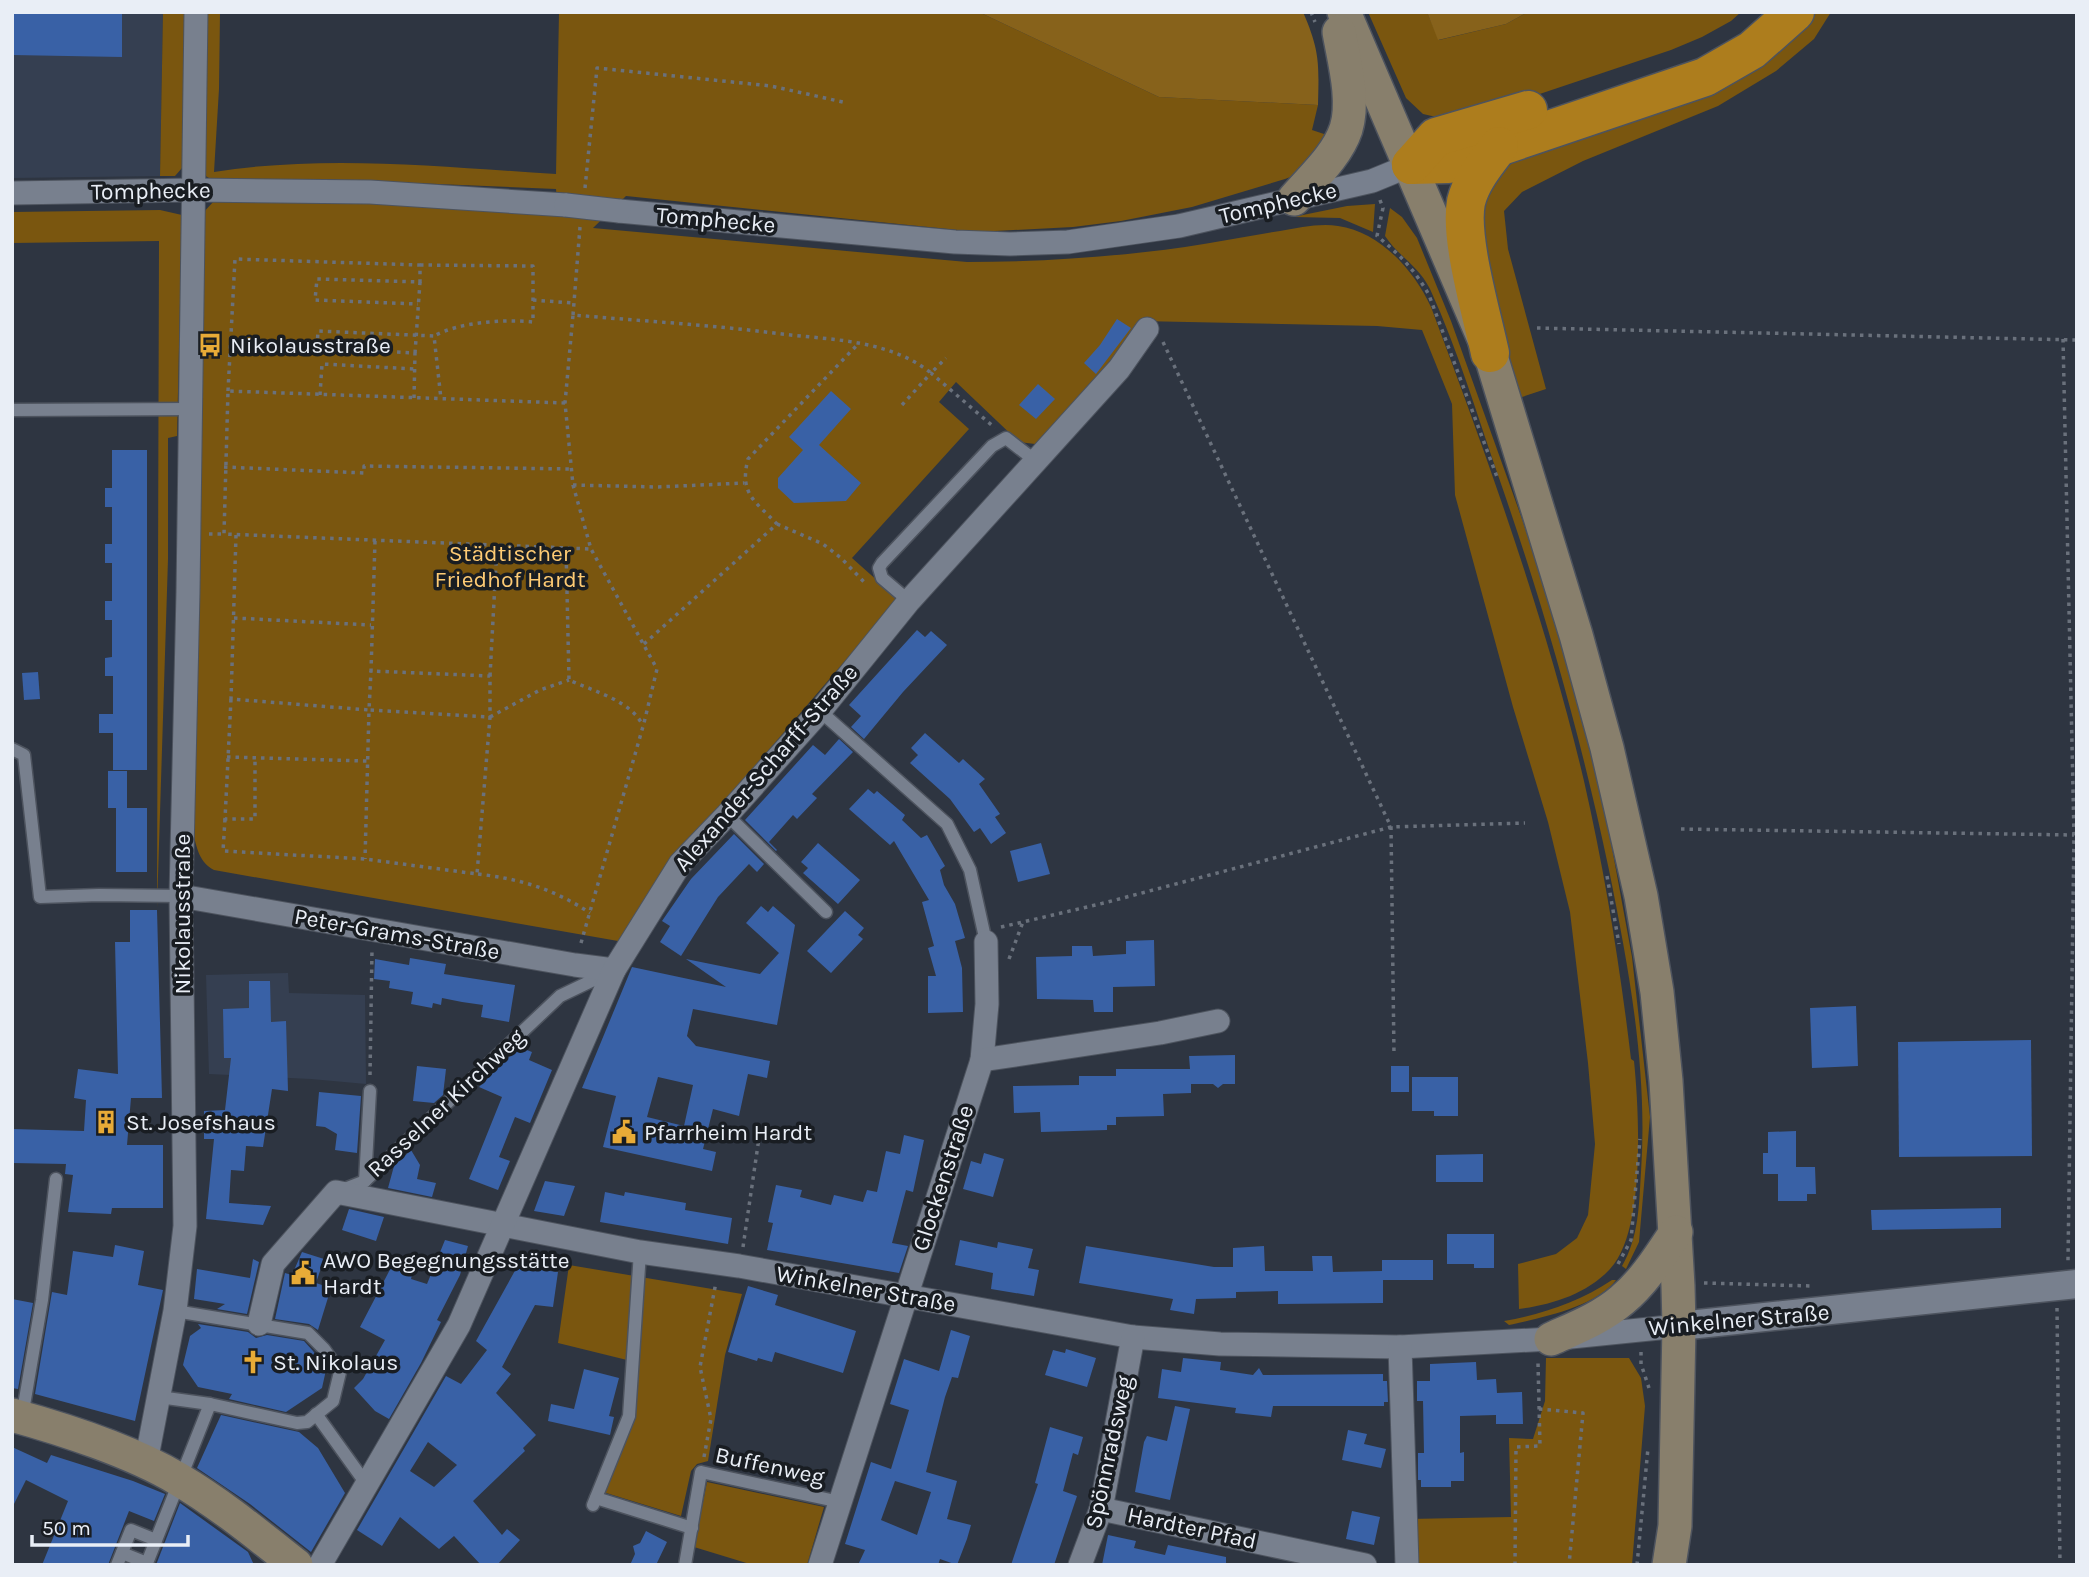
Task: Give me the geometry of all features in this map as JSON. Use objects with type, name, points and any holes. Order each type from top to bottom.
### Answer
[{"type":"highway","points":[[1411,165],[1436,137],[1658,69],[1721,43],[1760,12]]},
{"type":"highway","points":[[1411,165],[1448,164],[1705,77],[1752,50],[1795,12]]},
{"type":"highway","points":[[1489,353],[1466,241],[1466,204],[1470,190],[1483,167],[1499,146]]},
{"type":"main road","points":[[1294,199],[1337,147],[1346,129],[1346,76],[1336,12]]},
{"type":"main road","points":[[1344,12],[1489,353],[1576,635],[1607,748],[1641,896],[1657,992],[1676,1233],[1679,1326],[1675,1526],[1669,1565]]},
{"type":"main road","points":[[1544,1340],[1598,1317],[1623,1299],[1643,1278],[1676,1233]]},
{"type":"main road","points":[[17,1416],[146,1462],[181,1480],[296,1565]]},
{"type":"street","name":"Nikolausstraße","points":[[146,1462],[175,1311],[185,1226],[181,896],[196,12]]},
{"type":"street","name":"Tomphecke","points":[[12,193],[193,190],[370,192],[566,205],[955,242],[1010,244],[1068,242],[1179,226],[1372,181],[1411,165]]},
{"type":"street","name":"Alexander-Scharff-Straße","points":[[320,1565],[459,1325],[614,970],[680,863],[820,711],[903,609],[1119,369],[1147,329]]},
{"type":"street","name":"Peter-Grams-Straße","points":[[181,896],[614,970]]},
{"type":"street","name":"Glockenstraße","points":[[820,1565],[982,1060],[987,996],[986,942]]},
{"type":"street","points":[[982,1060],[1160,1033],[1218,1021]]},
{"type":"street","name":"Winkelner Straße","points":[[336,1192],[640,1252],[905,1295],[1133,1337],[1220,1344],[1400,1347],[1544,1340],[2067,1278]]},
{"type":"street","name":"Rasselner Kirchweg","points":[[259,1324],[273,1264],[336,1192]]},
{"type":"street","name":"Spönnradsweg","points":[[1080,1565],[1101,1509],[1133,1337]]},
{"type":"street","points":[[1400,1347],[1407,1565]]},
{"type":"street","name":"Hardter Pfad","points":[[1101,1509],[1365,1565]]},
{"type":"lane","points":[[12,410],[191,410]]},
{"type":"lane","points":[[903,609],[883,578],[880,568],[882,563],[992,446],[1006,438],[1037,462]]},
{"type":"lane","points":[[820,711],[947,824],[970,870],[986,942]]},
{"type":"lane","points":[[12,749],[24,755],[40,897],[181,896]]},
{"type":"lane","points":[[727,815],[826,912]]},
{"type":"lane","name":"Rasselner Kirchweg","points":[[336,1192],[365,1181],[560,996],[614,970]]},
{"type":"lane","points":[[365,1181],[370,1091]]},
{"type":"lane","points":[[17,1416],[42,1300],[56,1179]]},
{"type":"lane","points":[[640,1252],[629,1416],[595,1501],[692,1528]]},
{"type":"lane","points":[[159,1397],[210,1404],[297,1423],[307,1422],[333,1401],[340,1372],[324,1349],[308,1333],[175,1311]]},
{"type":"lane","points":[[156,1540],[131,1530],[120,1559],[147,1563],[210,1404]]},
{"type":"lane","points":[[316,1414],[368,1486]]},
{"type":"lane","name":"Buffenweg","points":[[685,1565],[701,1472],[840,1502]]},
{"type":"path","points":[[597,68],[771,86],[843,102]]},
{"type":"path","points":[[1372,181],[1383,208],[1377,236],[1404,258],[1429,295],[1501,487]]},
{"type":"path","points":[[415,353],[317,348],[318,331],[416,336],[434,335],[447,328],[512,320],[533,322],[533,266],[234,259],[224,467],[225,534],[591,549]]},
{"type":"path","points":[[414,398],[420,265]]},
{"type":"path","points":[[418,304],[315,300],[317,279],[420,282]]},
{"type":"path","points":[[533,300],[573,303]]},
{"type":"path","points":[[575,965],[657,669],[591,549],[573,485],[565,403],[572,315],[741,329],[859,343],[896,352],[920,364],[1006,438]]},
{"type":"path","points":[[1537,328],[2077,340]]},
{"type":"path","points":[[1147,329],[1157,330],[1391,827],[1394,1055]]},
{"type":"path","points":[[434,335],[441,399]]},
{"type":"path","points":[[2060,1565],[2074,835],[2063,339]]},
{"type":"path","points":[[859,343],[748,459],[744,483],[748,493],[777,524],[823,544],[903,609]]},
{"type":"path","points":[[902,405],[947,358]]},
{"type":"path","points":[[320,395],[322,364],[414,369]]},
{"type":"path","points":[[228,391],[565,403]]},
{"type":"path","points":[[224,467],[364,473],[364,466],[570,469]]},
{"type":"path","points":[[573,485],[658,487],[744,483]]},
{"type":"path","points":[[644,644],[777,524]]},
{"type":"path","points":[[236,535],[223,851],[365,859],[515,879],[568,898],[590,913]]},
{"type":"path","points":[[365,859],[375,541]]},
{"type":"path","points":[[477,874],[490,717],[497,545]]},
{"type":"path","points":[[566,548],[569,680]]},
{"type":"path","points":[[234,618],[372,625]]},
{"type":"path","points":[[371,671],[490,676]]},
{"type":"path","points":[[231,699],[490,717],[556,682],[569,680],[638,714],[643,727]]},
{"type":"path","points":[[227,757],[367,761]]},
{"type":"path","points":[[225,818],[255,819],[256,757]]},
{"type":"path","points":[[987,996],[1006,966],[1023,922],[1391,827],[1525,823]]},
{"type":"path","points":[[1681,829],[2074,835]]},
{"type":"path","points":[[1606,872],[1621,953]]},
{"type":"path","points":[[370,1091],[372,928]]},
{"type":"path","points":[[1641,1135],[1631,1240],[1614,1273],[1643,1278]]},
{"type":"path","points":[[701,1472],[711,1419],[700,1367],[729,1265],[759,1138]]},
{"type":"path","points":[[2067,1278],[2077,1263]]},
{"type":"path","points":[[1678,1286],[1711,1283],[1761,1286],[1823,1285]]},
{"type":"path","points":[[1640,1329],[1641,1364],[1649,1385],[1649,1396]]},
{"type":"path","points":[[1515,1565],[1516,1447],[1540,1446],[1539,1409],[1544,1340]]},
{"type":"path","points":[[1539,1409],[1583,1413],[1569,1565]]},
{"type":"path","points":[[1637,1565],[1648,1447]]},
{"type":"shaded area","points":[[12,12],[163,12],[160,176],[12,178]]},
{"type":"shaded area","points":[[979,12],[1303,12],[1313,37],[1317,58],[1318,105],[1159,97]]},
{"type":"shaded area","points":[[1427,12],[1528,12],[1506,24],[1438,40]]},
{"type":"shaded area","points":[[288,973],[289,993],[365,995],[366,1084],[209,1074],[206,975]]},
{"type":"green space","points":[[163,12],[187,12],[182,168],[175,176],[160,176]]},
{"type":"green space","name":"Städtischer Friedhof Hardt","points":[[204,12],[220,12],[214,172],[342,163],[556,174],[559,12],[979,12],[1159,97],[1318,105],[1312,130],[1333,137],[1296,175],[1192,207],[1121,221],[1073,227],[977,232],[626,196],[593,228],[967,262],[1131,254],[1309,226],[1331,225],[1368,236],[1394,255],[1415,280],[1431,307],[1495,483],[1552,661],[1592,816],[1611,920],[1631,1059],[1634,1061],[1637,1109],[1635,1200],[1622,1251],[1610,1269],[1580,1292],[1543,1305],[1519,1309],[1518,1264],[1556,1254],[1577,1238],[1588,1215],[1595,1144],[1588,1063],[1570,912],[1548,822],[1513,707],[1455,495],[1452,404],[1422,330],[1377,326],[1140,321],[1109,365],[1035,444],[1019,442],[956,382],[939,402],[969,429],[852,558],[898,599],[665,871],[618,941],[209,867],[199,854],[193,833],[202,214],[214,201],[385,202],[558,214],[556,189],[316,179],[214,181],[204,175]]},
{"type":"green space","points":[[1368,12],[1427,12],[1439,40],[1506,24],[1528,12],[1741,12],[1731,21],[1702,37],[1671,50],[1513,103],[1445,119],[1423,114],[1406,98]]},
{"type":"green space","points":[[1809,12],[1831,12],[1814,39],[1776,71],[1718,106],[1583,161],[1522,192],[1504,211],[1508,249],[1546,389],[1519,398],[1496,331],[1476,200],[1508,158]]},
{"type":"green space","points":[[1375,204],[1373,232],[1340,218],[1293,217],[1347,206]]},
{"type":"green space","points":[[1390,208],[1402,217],[1417,238],[1451,321],[1522,519],[1553,613],[1586,731],[1610,837],[1632,957],[1650,1117],[1639,1242],[1626,1269],[1622,1266],[1632,1244],[1639,1208],[1642,1096],[1630,982],[1598,820],[1546,624],[1475,407],[1450,335],[1430,289],[1420,273],[1385,236]]},
{"type":"green space","points":[[160,210],[182,215],[177,436],[168,438],[168,559],[157,908],[159,241],[12,243],[12,212]]},
{"type":"green space","points":[[569,1265],[742,1294],[725,1355],[708,1461],[697,1464],[691,1471],[681,1516],[603,1492],[632,1422],[627,1360],[558,1343]]},
{"type":"green space","points":[[1616,1280],[1595,1297],[1567,1310],[1509,1325],[1504,1321],[1560,1306],[1587,1295]]},
{"type":"green space","points":[[1546,1358],[1629,1358],[1641,1378],[1645,1406],[1632,1565],[1422,1565],[1414,1559],[1409,1519],[1511,1517],[1509,1438],[1533,1439],[1545,1401]]},
{"type":"green space","points":[[707,1482],[824,1507],[807,1565],[753,1565],[694,1547]]},
{"type":"building","points":[[13,12],[122,12],[122,57],[12,55]]},
{"type":"building","points":[[1117,319],[1131,328],[1096,374],[1084,363]]},
{"type":"building","points":[[1038,384],[1055,399],[1036,419],[1019,405]]},
{"type":"building","points":[[831,391],[851,409],[819,445],[861,483],[846,501],[794,503],[778,488],[778,478],[803,450],[789,437]]},
{"type":"building","points":[[112,450],[147,450],[147,770],[113,770],[113,733],[99,733],[99,714],[113,714],[113,676],[105,676],[105,658],[112,657],[112,620],[105,620],[105,601],[112,601],[112,563],[105,563],[105,544],[112,544],[112,507],[105,507],[105,488],[112,488]]},
{"type":"building","points":[[917,630],[925,637],[931,631],[947,645],[864,739],[851,727],[861,716],[849,705]]},
{"type":"building","points":[[38,672],[40,699],[24,700],[22,673]]},
{"type":"building","points":[[925,733],[959,763],[963,759],[985,779],[979,784],[1000,814],[995,817],[1006,833],[991,844],[980,828],[974,832],[950,799],[910,763],[918,755],[911,748]]},
{"type":"building","points":[[839,739],[853,752],[812,794],[817,798],[797,819],[793,815],[769,842],[776,851],[745,820],[813,745],[825,755]]},
{"type":"building","points":[[108,771],[127,771],[127,808],[147,808],[147,872],[116,872],[116,808],[108,808]]},
{"type":"building","points":[[868,789],[874,794],[877,791],[905,815],[902,820],[921,838],[927,835],[945,866],[940,870],[944,885],[955,904],[965,938],[955,941],[962,968],[963,1012],[928,1013],[928,976],[936,976],[928,948],[934,946],[922,902],[929,900],[894,841],[890,845],[849,809]]},
{"type":"building","points":[[734,834],[764,864],[757,872],[749,864],[718,897],[681,956],[660,942],[670,926],[662,921],[691,879]]},
{"type":"building","points":[[818,843],[860,880],[838,904],[803,873],[808,868],[801,862]]},
{"type":"building","points":[[1041,843],[1050,874],[1018,882],[1010,851]]},
{"type":"building","points":[[761,906],[768,912],[773,906],[795,925],[777,1025],[693,1009],[687,1036],[696,1046],[770,1061],[767,1078],[748,1074],[739,1116],[713,1109],[703,1149],[716,1152],[712,1171],[603,1147],[616,1096],[582,1088],[632,967],[726,987],[686,959],[760,974],[779,953],[746,923]],"holes":[[[658,1077],[693,1085],[684,1126],[647,1117]]]},
{"type":"building","points":[[130,910],[157,910],[162,1098],[131,1098],[127,1145],[163,1145],[163,1208],[112,1208],[111,1214],[68,1212],[73,1175],[65,1174],[66,1164],[12,1163],[12,1129],[84,1131],[86,1100],[74,1098],[78,1069],[118,1074],[115,942],[130,942]]},
{"type":"building","points":[[845,911],[864,928],[858,935],[863,939],[831,973],[807,951]]},
{"type":"building","points":[[1154,940],[1155,986],[1113,987],[1113,1012],[1094,1012],[1093,1000],[1037,999],[1036,957],[1072,956],[1072,946],[1092,946],[1093,956],[1126,954],[1126,941]]},
{"type":"building","points":[[410,958],[446,964],[444,974],[515,985],[509,1022],[481,1017],[483,1005],[442,998],[441,1005],[433,1003],[432,1008],[411,1004],[413,992],[389,988],[390,981],[374,979],[375,959],[409,965]]},
{"type":"building","points":[[249,981],[270,981],[271,1022],[286,1021],[288,1091],[272,1089],[263,1147],[246,1146],[244,1171],[231,1170],[229,1203],[271,1206],[263,1225],[206,1219],[214,1139],[204,1139],[204,1111],[225,1110],[231,1058],[224,1058],[223,1009],[249,1008]]},
{"type":"building","points":[[1856,1006],[1858,1066],[1812,1068],[1810,1008]]},
{"type":"building","points":[[2031,1040],[2032,1156],[1899,1157],[1898,1042]]},
{"type":"building","points":[[519,1047],[532,1052],[529,1060],[552,1070],[530,1123],[515,1117],[499,1157],[510,1161],[498,1190],[469,1179],[502,1097],[479,1087]]},
{"type":"building","points":[[1235,1055],[1235,1084],[1223,1084],[1218,1088],[1213,1084],[1191,1084],[1191,1093],[1163,1094],[1164,1116],[1116,1117],[1116,1125],[1107,1125],[1107,1130],[1041,1132],[1040,1112],[1014,1113],[1013,1086],[1079,1085],[1079,1076],[1116,1076],[1116,1069],[1190,1069],[1189,1056]]},
{"type":"building","points":[[417,1066],[446,1069],[443,1095],[434,1103],[413,1101]]},
{"type":"building","points":[[1391,1066],[1409,1066],[1409,1092],[1391,1092]]},
{"type":"building","points":[[1412,1077],[1458,1077],[1458,1116],[1434,1116],[1434,1111],[1412,1111]]},
{"type":"building","points":[[319,1092],[361,1096],[357,1153],[335,1150],[337,1134],[325,1127],[316,1126]]},
{"type":"building","points":[[1796,1131],[1796,1167],[1815,1167],[1816,1194],[1807,1194],[1807,1201],[1778,1201],[1778,1174],[1763,1174],[1763,1153],[1768,1153],[1768,1132]]},
{"type":"building","points":[[904,1135],[924,1140],[913,1192],[906,1190],[892,1243],[908,1246],[899,1273],[767,1250],[773,1223],[768,1222],[776,1185],[802,1190],[800,1197],[831,1205],[834,1195],[863,1202],[867,1190],[877,1192],[886,1151],[900,1154]]},
{"type":"building","points":[[411,1150],[420,1165],[417,1179],[436,1183],[432,1197],[388,1188],[394,1166]]},
{"type":"building","points":[[984,1153],[1004,1159],[993,1197],[963,1189],[971,1161],[981,1164]]},
{"type":"building","points":[[1483,1154],[1483,1182],[1436,1182],[1436,1155]]},
{"type":"building","points":[[545,1181],[575,1186],[564,1216],[534,1211]]},
{"type":"building","points":[[605,1192],[624,1196],[625,1192],[686,1203],[685,1210],[732,1218],[728,1244],[600,1222]]},
{"type":"building","points":[[2001,1208],[2001,1228],[1872,1230],[1871,1210]]},
{"type":"building","points":[[349,1209],[384,1217],[376,1241],[342,1230]]},
{"type":"building","points":[[1447,1234],[1494,1234],[1494,1268],[1474,1268],[1474,1264],[1447,1264]]},
{"type":"building","points":[[445,1240],[468,1246],[460,1275],[437,1320],[441,1322],[421,1363],[389,1419],[375,1411],[354,1388],[363,1379],[385,1340],[360,1327],[396,1258],[415,1263],[411,1279],[427,1284]]},
{"type":"building","points":[[960,1240],[997,1248],[998,1242],[1033,1249],[1028,1268],[1039,1270],[1034,1296],[991,1289],[993,1273],[955,1265]]},
{"type":"building","points":[[115,1245],[144,1251],[138,1285],[163,1290],[135,1421],[35,1394],[52,1292],[67,1295],[73,1251],[113,1257]]},
{"type":"building","points":[[1086,1246],[1214,1267],[1233,1267],[1233,1248],[1264,1246],[1265,1271],[1313,1271],[1312,1256],[1332,1256],[1333,1272],[1382,1271],[1382,1260],[1433,1260],[1433,1280],[1383,1280],[1383,1303],[1278,1304],[1278,1291],[1236,1292],[1236,1298],[1196,1299],[1194,1314],[1170,1310],[1173,1299],[1079,1283]]},
{"type":"building","points":[[302,1252],[324,1259],[316,1283],[331,1288],[318,1330],[309,1324],[275,1319],[285,1273],[292,1275]]},
{"type":"building","points":[[253,1259],[259,1262],[247,1314],[217,1309],[225,1304],[194,1299],[197,1269],[250,1278]]},
{"type":"building","points":[[517,1267],[558,1272],[553,1307],[535,1305],[502,1367],[511,1374],[496,1393],[536,1435],[523,1448],[525,1451],[473,1501],[502,1535],[507,1529],[520,1540],[497,1565],[481,1565],[454,1536],[439,1549],[400,1517],[382,1546],[357,1530],[446,1376],[461,1384],[487,1350],[476,1341]],"holes":[[[428,1442],[457,1465],[434,1487],[410,1471]]]},
{"type":"building","points":[[748,1286],[778,1295],[775,1305],[856,1331],[843,1373],[775,1352],[772,1362],[758,1358],[757,1361],[728,1352]]},
{"type":"building","points":[[12,1299],[33,1303],[18,1389],[12,1388]]},
{"type":"building","name":"St. Nikolaus","points":[[198,1324],[248,1332],[256,1338],[267,1335],[304,1341],[326,1370],[322,1388],[286,1412],[229,1399],[232,1394],[198,1387],[183,1365],[190,1336],[201,1328]]},
{"type":"building","points":[[951,1330],[970,1336],[958,1378],[952,1377],[945,1397],[926,1472],[957,1481],[947,1519],[971,1525],[957,1565],[940,1559],[938,1565],[858,1565],[865,1550],[845,1544],[871,1462],[891,1469],[909,1410],[890,1404],[904,1359],[939,1371]],"holes":[[[895,1481],[931,1492],[917,1535],[881,1520]]]},
{"type":"building","points":[[1066,1349],[1096,1358],[1087,1387],[1045,1375],[1053,1350],[1065,1353]]},
{"type":"building","points":[[1183,1358],[1221,1362],[1220,1370],[1253,1375],[1259,1368],[1263,1375],[1383,1374],[1383,1381],[1387,1381],[1388,1402],[1384,1402],[1384,1406],[1273,1406],[1271,1417],[1235,1413],[1236,1408],[1158,1398],[1162,1369],[1181,1372]]},
{"type":"building","points":[[1476,1362],[1477,1380],[1496,1379],[1497,1393],[1522,1392],[1523,1424],[1496,1424],[1496,1415],[1460,1416],[1460,1453],[1464,1452],[1464,1481],[1451,1481],[1451,1487],[1421,1487],[1421,1480],[1418,1480],[1418,1453],[1424,1453],[1423,1401],[1417,1401],[1417,1381],[1430,1381],[1430,1364]]},
{"type":"building","points":[[584,1369],[619,1378],[609,1416],[614,1417],[610,1435],[548,1421],[551,1404],[574,1409]]},
{"type":"building","points":[[1175,1406],[1190,1409],[1170,1500],[1135,1492],[1144,1442],[1147,1436],[1167,1441]]},
{"type":"building","points":[[221,1415],[299,1432],[318,1448],[345,1493],[311,1552],[250,1504],[197,1468]]},
{"type":"building","points":[[1050,1427],[1083,1437],[1078,1455],[1073,1453],[1063,1491],[1077,1496],[1054,1565],[1011,1565],[1038,1484],[1035,1483]]},
{"type":"building","points":[[1348,1430],[1367,1434],[1364,1444],[1386,1449],[1381,1468],[1342,1460]]},
{"type":"building","points":[[12,1447],[47,1463],[51,1455],[165,1494],[154,1521],[129,1511],[108,1565],[42,1565],[68,1501],[26,1480],[12,1508]]},
{"type":"building","points":[[180,1503],[248,1552],[254,1565],[156,1565]]},
{"type":"building","points":[[1352,1511],[1380,1517],[1374,1545],[1346,1539]]},
{"type":"building","points":[[646,1531],[667,1542],[656,1565],[630,1565],[635,1554],[633,1546],[640,1543]]},
{"type":"building","points":[[1108,1535],[1136,1541],[1134,1548],[1165,1555],[1168,1545],[1226,1557],[1226,1565],[1102,1565]]},
{"type":"place","name":"Nikolausstraße","points":[[210,345]]},
{"type":"place","name":"St. Josefshaus","points":[[106,1122]]},
{"type":"place","name":"Pfarrheim Hardt","points":[[624,1132]]},
{"type":"place","name":"AWO Begegnungsstätte Hardt","points":[[303,1273]]},
{"type":"place","name":"St. Nikolaus","points":[[253,1362]]}]
